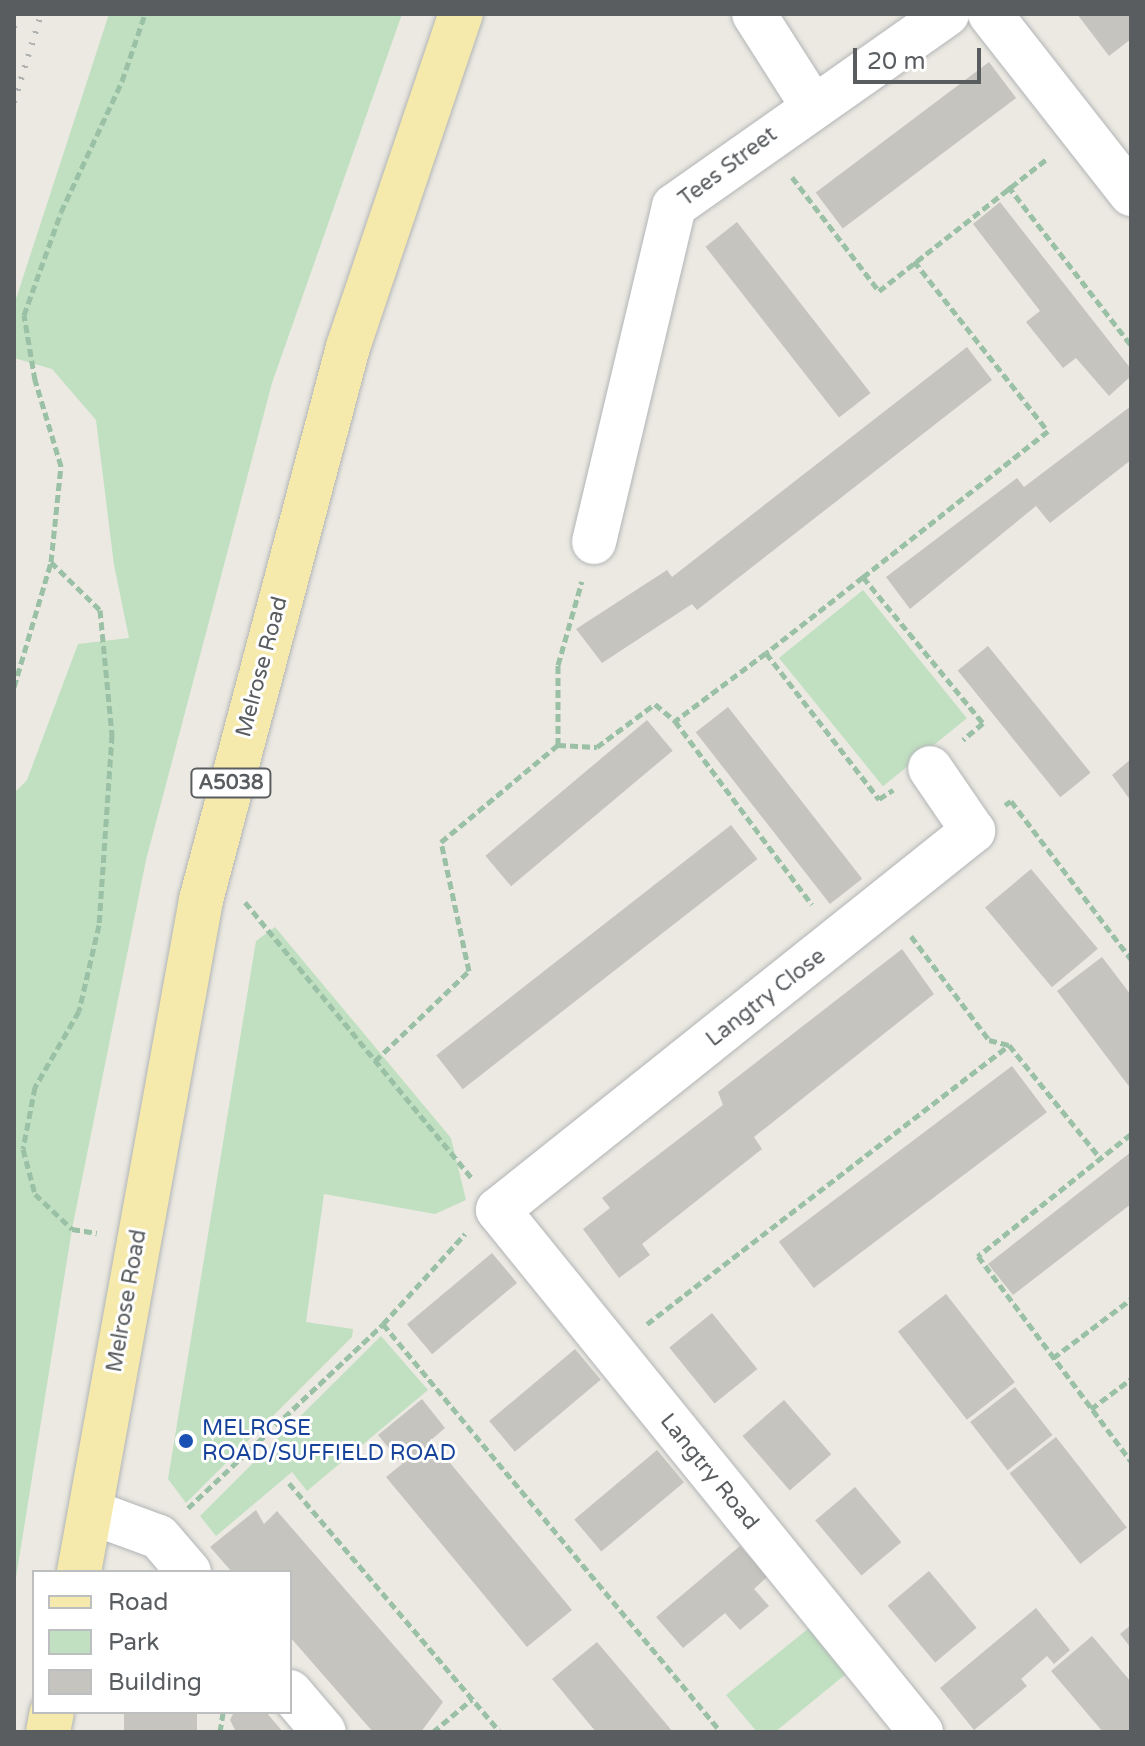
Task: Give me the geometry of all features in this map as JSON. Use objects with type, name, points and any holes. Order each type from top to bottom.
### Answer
[{"type":"main road","name":"Melrose Road","points":[[79,1570],[137,1240],[211,861],[348,347],[461,14]]},
{"type":"street","points":[[754,14],[812,105]]},
{"type":"street","name":"Tees Street","points":[[594,542],[674,206],[812,105],[947,14]]},
{"type":"street","points":[[990,14],[1131,194]]},
{"type":"street","points":[[930,768],[973,831]]},
{"type":"street","name":"Langtry Close","points":[[495,1207],[886,903],[973,831]]},
{"type":"street","name":"Langtry Road","points":[[495,1207],[921,1732]]},
{"type":"street","points":[[91,1512],[159,1537],[187,1570]]},
{"type":"street","points":[[292,1694],[324,1732]]},
{"type":"path","points":[[14,687],[51,562],[61,466],[35,380],[24,315],[61,212],[122,81],[145,14]]},
{"type":"path","points":[[763,140],[879,291],[1008,186],[1081,134]]},
{"type":"path","points":[[1008,186],[1131,345]]},
{"type":"path","points":[[675,721],[1048,431],[914,261]]},
{"type":"path","points":[[558,745],[558,665],[594,542]]},
{"type":"path","points":[[51,562],[100,610],[112,735],[99,925],[79,1011],[35,1087],[23,1149],[35,1194],[72,1229],[137,1240]]},
{"type":"path","points":[[766,653],[879,799],[930,768],[983,723],[863,577]]},
{"type":"path","points":[[375,1061],[469,971],[441,842],[558,745],[597,747],[655,704],[675,721],[838,940]]},
{"type":"path","points":[[973,831],[1011,801],[1131,959]]},
{"type":"path","points":[[159,1537],[383,1324],[495,1207],[211,861]]},
{"type":"path","points":[[886,903],[989,1040],[1009,1045],[1101,1159]]},
{"type":"path","points":[[612,1352],[1009,1045]]},
{"type":"path","points":[[1131,1134],[978,1256],[1131,1461]]},
{"type":"path","points":[[1053,1358],[1131,1299]]},
{"type":"path","points":[[383,1324],[721,1732]]},
{"type":"path","points":[[1091,1409],[1131,1379]]},
{"type":"path","points":[[289,1483],[500,1732]]},
{"type":"path","points":[[433,1732],[472,1699]]},
{"type":"green space","points":[[109,14],[402,14],[272,383],[146,860],[72,1229],[14,1590],[14,793],[27,780],[78,644],[129,638],[114,565],[96,420],[52,369],[14,358],[14,305]]},
{"type":"green space","points":[[863,590],[967,718],[883,786],[779,658]]},
{"type":"green space","points":[[275,927],[451,1138],[466,1200],[435,1214],[324,1194],[306,1322],[353,1329],[352,1337],[186,1503],[168,1479],[256,941]]},
{"type":"green space","points":[[381,1336],[428,1390],[307,1491],[292,1472],[216,1536],[200,1516]]},
{"type":"green space","points":[[809,1628],[846,1674],[775,1732],[757,1732],[726,1695]]},
{"type":"building","points":[[1077,14],[1131,14],[1131,39],[1109,56]]},
{"type":"building","points":[[989,62],[1016,98],[843,229],[816,193]]},
{"type":"building","points":[[1000,202],[1131,369],[1131,376],[1109,396],[1076,358],[1063,368],[1026,322],[1040,311],[973,224]]},
{"type":"building","points":[[737,222],[871,393],[839,418],[705,247]]},
{"type":"building","points":[[967,347],[992,380],[697,610],[692,604],[602,663],[576,629],[667,570],[672,577]]},
{"type":"building","points":[[1131,406],[1131,460],[1050,523],[1036,506],[910,609],[886,577],[1017,478],[1024,487]]},
{"type":"building","points":[[988,646],[1091,773],[1060,797],[958,671]]},
{"type":"building","points":[[728,707],[862,879],[830,904],[696,732]]},
{"type":"building","points":[[647,720],[673,751],[511,886],[485,856]]},
{"type":"building","points":[[1131,759],[1131,801],[1112,775]]},
{"type":"building","points":[[731,825],[757,859],[463,1089],[436,1055]]},
{"type":"building","points":[[1031,869],[1098,949],[1052,987],[985,908]]},
{"type":"building","points":[[902,949],[934,994],[754,1137],[762,1149],[642,1244],[650,1255],[619,1278],[583,1229],[610,1208],[602,1198],[723,1105],[718,1092]]},
{"type":"building","points":[[1102,957],[1131,995],[1131,1089],[1057,991]]},
{"type":"building","points":[[1012,1066],[1047,1112],[814,1288],[779,1242]]},
{"type":"building","points":[[1131,1152],[1131,1204],[1013,1295],[988,1264]]},
{"type":"building","points":[[492,1253],[517,1283],[432,1354],[407,1324]]},
{"type":"building","points":[[946,1294],[1015,1382],[967,1420],[898,1332]]},
{"type":"building","points":[[712,1313],[757,1369],[715,1404],[669,1348]]},
{"type":"building","points":[[575,1349],[601,1380],[515,1452],[489,1421]]},
{"type":"building","points":[[1015,1387],[1053,1435],[1008,1470],[970,1422]]},
{"type":"building","points":[[422,1399],[445,1428],[431,1440],[572,1610],[527,1647],[386,1477],[402,1464],[378,1435]]},
{"type":"building","points":[[784,1400],[831,1454],[790,1490],[742,1436]]},
{"type":"building","points":[[1056,1437],[1127,1528],[1080,1564],[1010,1473]]},
{"type":"building","points":[[657,1450],[684,1482],[601,1552],[574,1519]]},
{"type":"building","points":[[855,1487],[901,1542],[861,1576],[815,1520]]},
{"type":"building","points":[[256,1510],[264,1524],[277,1511],[443,1702],[421,1732],[373,1732],[292,1639],[292,1570],[230,1570],[210,1547]]},
{"type":"building","points":[[740,1546],[767,1577],[754,1589],[769,1606],[740,1630],[725,1613],[683,1648],[656,1617]]},
{"type":"building","points":[[929,1571],[977,1628],[935,1662],[888,1606]]},
{"type":"building","points":[[1036,1608],[1070,1650],[1054,1664],[1047,1656],[1021,1679],[1027,1686],[974,1730],[940,1688]]},
{"type":"building","points":[[1131,1625],[1131,1648],[1120,1634]]},
{"type":"building","points":[[1092,1636],[1131,1682],[1131,1732],[1103,1732],[1051,1671]]},
{"type":"building","points":[[597,1642],[673,1732],[596,1732],[552,1679]]},
{"type":"building","points":[[124,1714],[197,1714],[197,1732],[124,1732]]},
{"type":"building","points":[[233,1714],[268,1714],[283,1732],[236,1732],[230,1720]]},
{"type":"railway","points":[[14,27],[18,14]]},
{"type":"railway","points":[[14,102],[41,14]]},
{"type":"place","name":"MELROSE ROAD/SUFFIELD ROAD","points":[[186,1441]]}]
